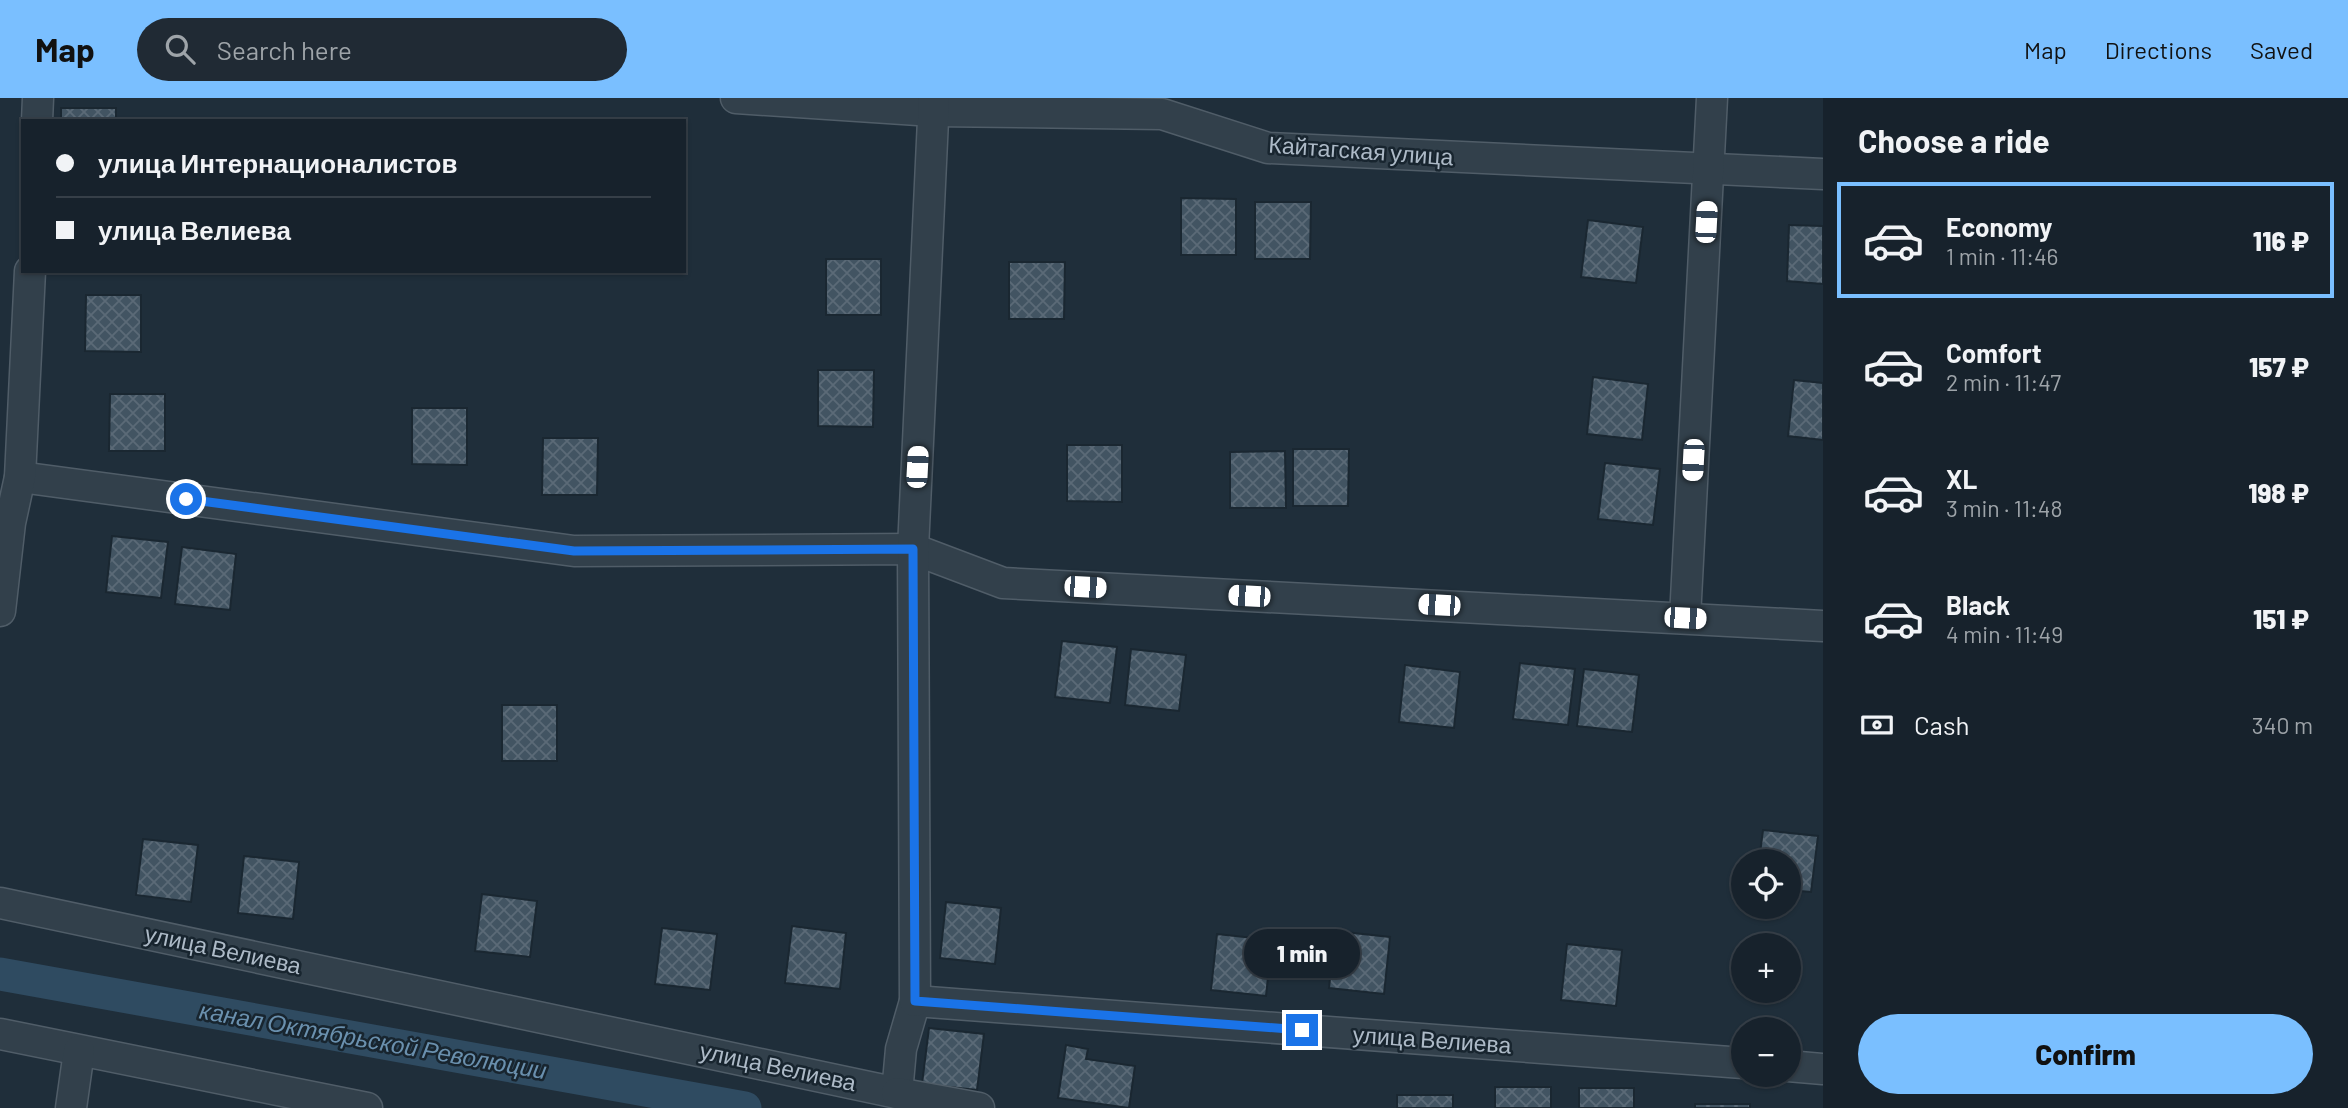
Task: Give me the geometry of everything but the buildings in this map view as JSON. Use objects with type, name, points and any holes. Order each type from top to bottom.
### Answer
[{"type":"street","points":[[37,119],[38,98]]},
{"type":"street","name":"Кайтагская улица","points":[[737,98],[1162,114],[1268,148],[1823,174]]},
{"type":"street","points":[[1685,618],[1712,98]]},
{"type":"street","points":[[897,1093],[901,1049],[915,1001],[913,549],[934,104]]},
{"type":"street","points":[[0,611],[10,523],[20,477],[30,273]]},
{"type":"street","points":[[20,477],[574,551],[913,549],[1003,583],[1823,626]]},
{"type":"street","name":"улица Велиева","points":[[0,903],[897,1093],[979,1108]]},
{"type":"street","name":"улица Велиева","points":[[915,1001],[1731,1062]]},
{"type":"street","points":[[0,1034],[367,1108]]},
{"type":"street","points":[[71,1108],[79,1051]]},
{"type":"street","points":[[1801,1067],[1823,1069]]},
{"type":"waterway","name":"канал Октябрьской Революции","points":[[0,974],[745,1108]]},
{"type":"route","points":[[186,499],[574,551],[913,549],[915,1001],[1302,1030]]}]
